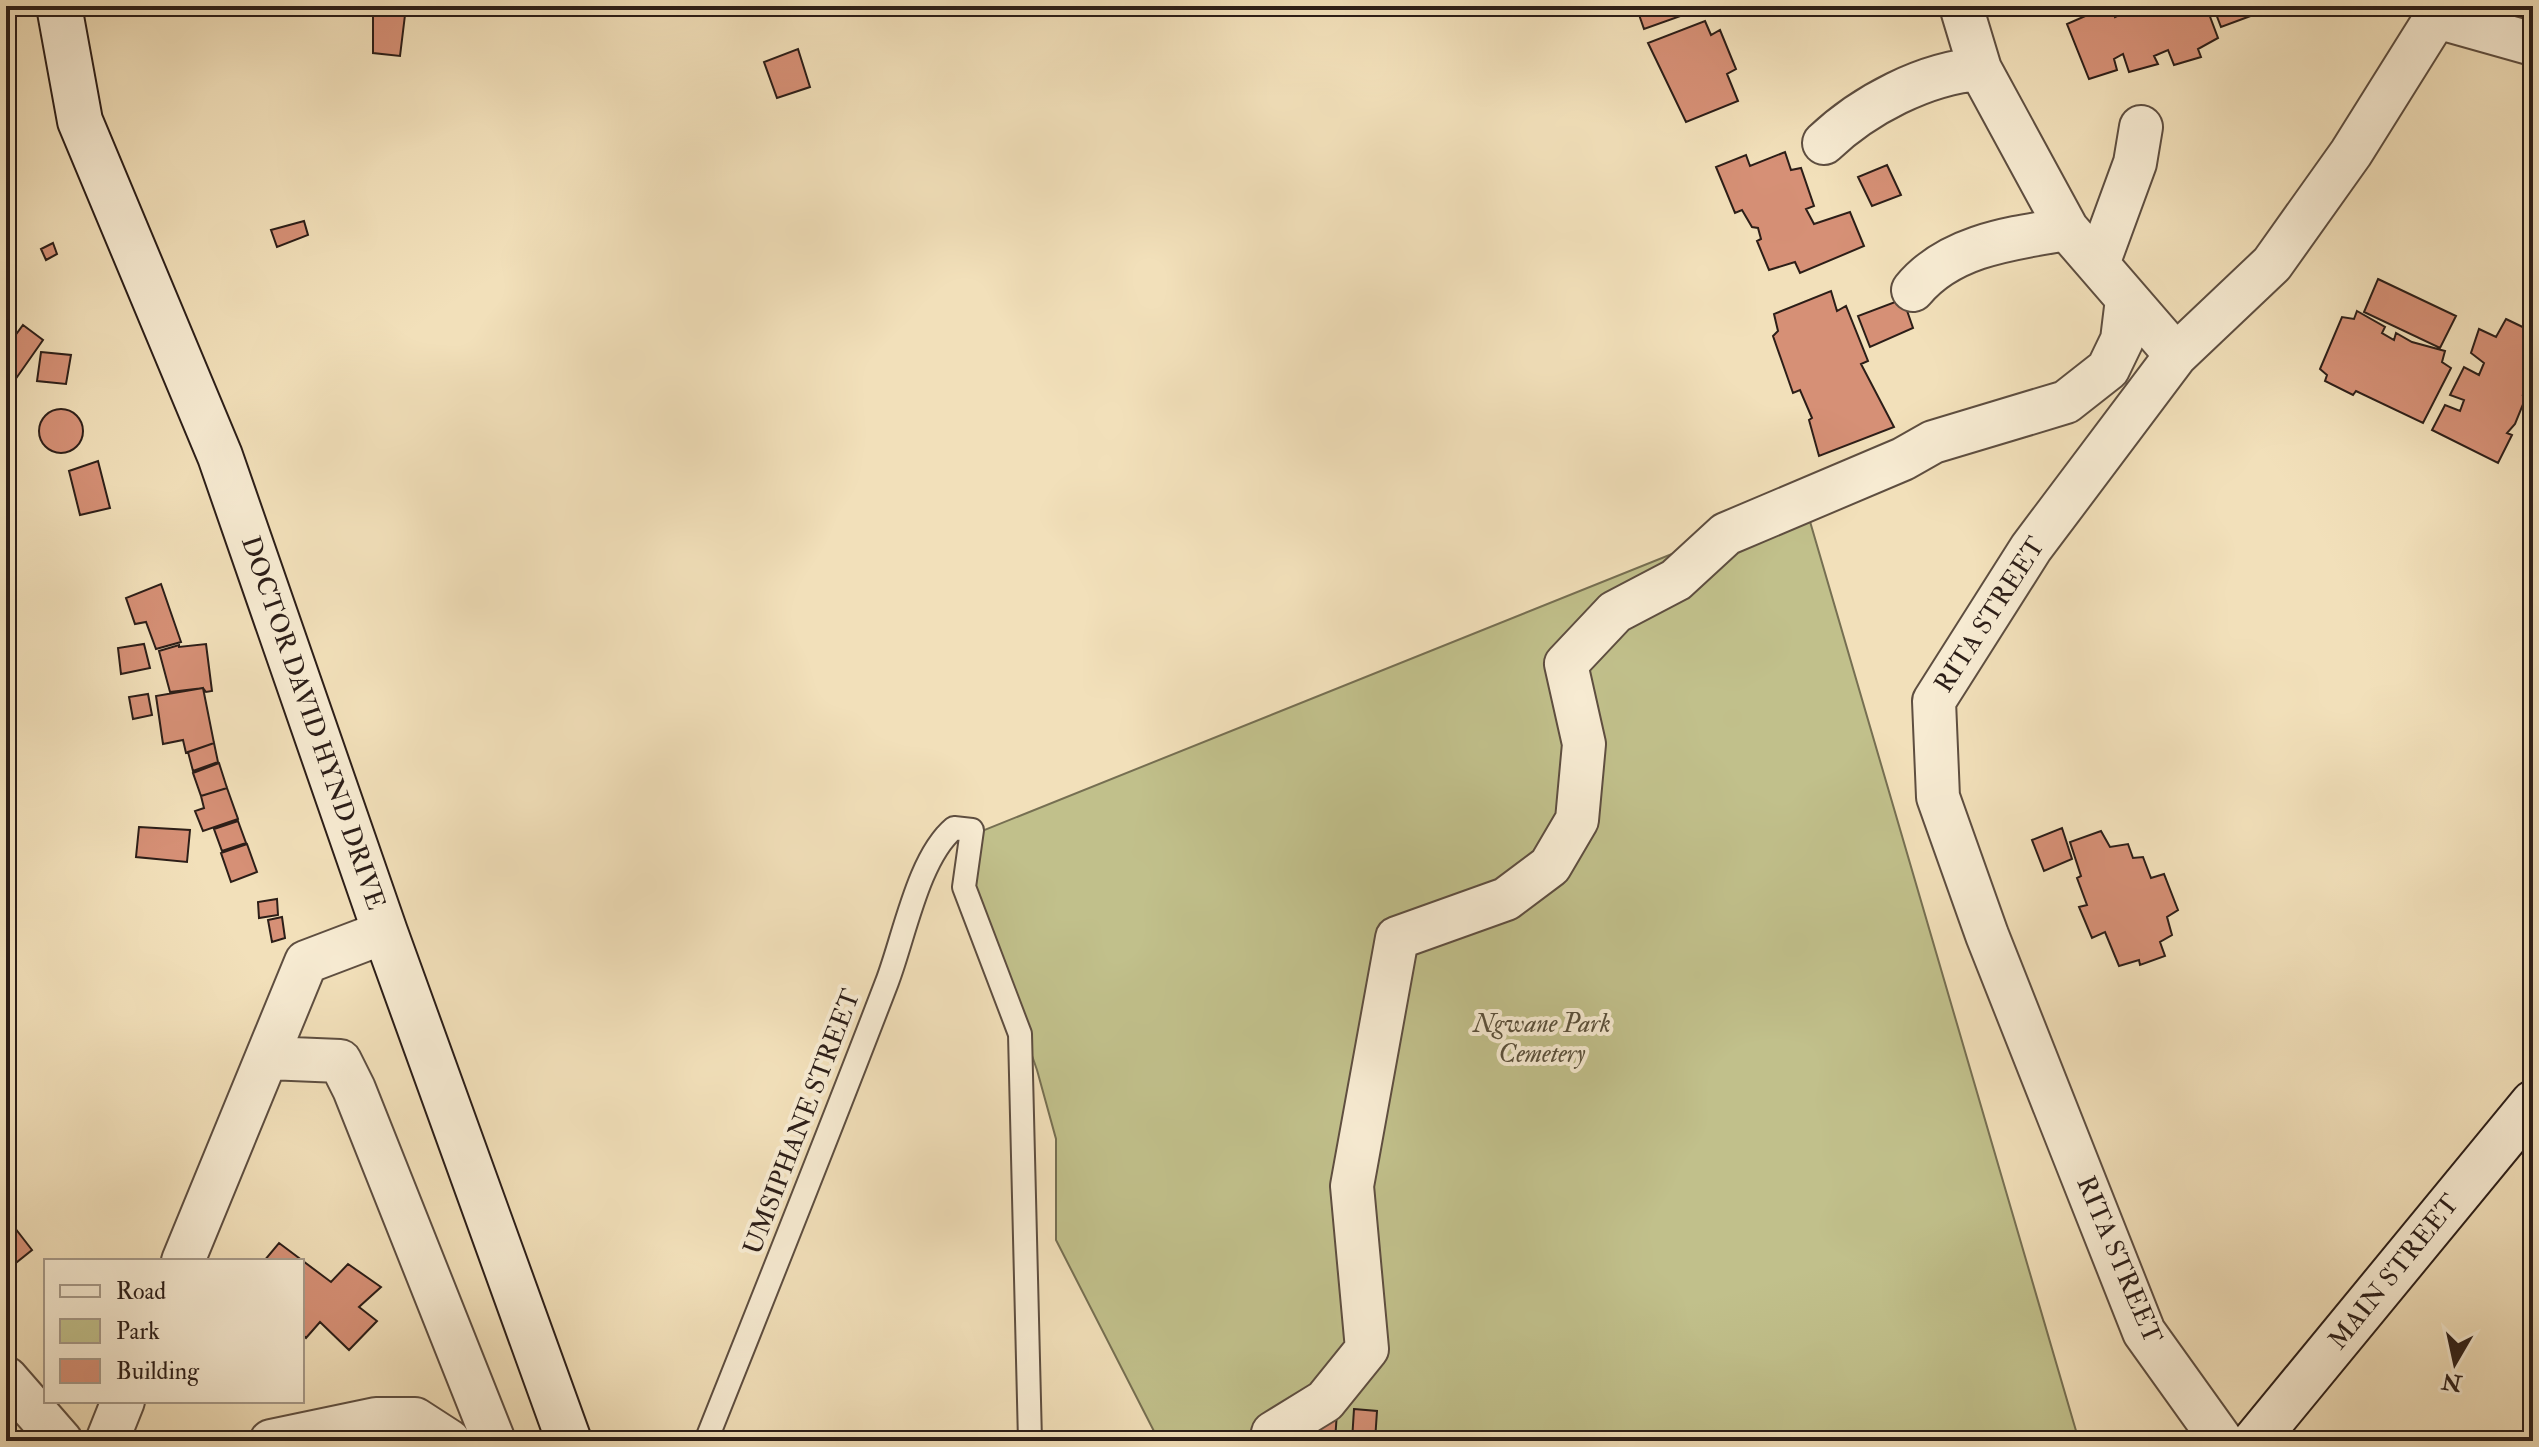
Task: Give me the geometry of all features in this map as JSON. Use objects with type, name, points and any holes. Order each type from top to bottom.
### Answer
[{"type":"main road","name":"DOCTOR DAVID HYND DRIVE","points":[[59,6],[80,121],[220,456],[385,932],[569,1441]]},
{"type":"main road","name":"MAIN STREET","points":[[2255,1441],[2533,1103]]},
{"type":"street","points":[[1961,6],[1980,69],[2067,229],[2176,355]]},
{"type":"street","points":[[2440,12],[2533,44]]},
{"type":"street","name":"RITA STREET","points":[[2222,1441],[2144,1332],[1987,935],[1938,797],[1934,701],[2031,548],[2176,355],[2272,264],[2351,153],[2440,12]]},
{"type":"street","points":[[1824,143],[1858,118],[1926,80],[1954,71],[1980,69]]},
{"type":"street","points":[[2098,264],[2135,163],[2141,127]]},
{"type":"street","points":[[1913,290],[1925,275],[1955,255],[2027,235],[2067,229]]},
{"type":"street","points":[[1271,1441],[1273,1433],[1325,1401],[1367,1349],[1352,1186],[1397,938],[1506,899],[1550,866],[1577,820],[1584,744],[1566,664],[1615,612],[1676,580],[1726,534],[1903,459],[1933,442],[2066,402],[2108,369],[2122,340],[2127,299]]},
{"type":"street","points":[[184,1259],[306,962],[385,932]]},
{"type":"street","points":[[268,1058],[340,1061],[354,1089],[494,1441]]},
{"type":"street","points":[[6,1378],[61,1441]]},
{"type":"street","points":[[271,1441],[376,1419],[415,1419],[449,1441]]},
{"type":"lane","name":"UMSIPHANE STREET","points":[[706,1441],[888,980],[928,866],[942,838],[954,828],[972,830],[964,887],[1020,1034],[1030,1441]]},
{"type":"green space","name":"Ngwane Park Cemetery","points":[[1804,501],[2079,1441],[1159,1441],[1056,1240],[1056,1139],[1037,1070],[957,841]]},
{"type":"building","points":[[1636,6],[1722,6],[1702,15],[1700,9],[1644,29]]},
{"type":"building","points":[[2112,6],[2115,17],[2139,6],[2206,6],[2218,38],[2198,49],[2201,57],[2174,65],[2168,50],[2154,56],[2158,64],[2129,72],[2123,54],[2114,59],[2117,70],[2089,79],[2067,24]]},
{"type":"building","points":[[2213,6],[2263,6],[2264,11],[2221,27]]},
{"type":"building","points":[[405,15],[400,56],[373,53],[373,16]]},
{"type":"building","points":[[1705,21],[1711,35],[1720,30],[1736,69],[1727,74],[1738,101],[1686,122],[1648,43]]},
{"type":"building","points":[[798,49],[810,87],[777,98],[764,62]]},
{"type":"building","points":[[1785,152],[1791,170],[1801,168],[1814,206],[1806,209],[1814,224],[1850,212],[1864,246],[1800,273],[1795,262],[1769,270],[1757,241],[1761,239],[1758,228],[1752,227],[1742,210],[1735,213],[1716,167],[1746,155],[1750,166]]},
{"type":"building","points":[[1887,165],[1901,195],[1872,206],[1858,177]]},
{"type":"building","points":[[304,221],[308,235],[277,247],[271,230]]},
{"type":"building","points":[[53,243],[57,254],[46,260],[41,249]]},
{"type":"building","points":[[2378,279],[2456,316],[2440,348],[2364,312]]},
{"type":"building","points":[[1831,291],[1837,311],[1846,306],[1868,361],[1861,364],[1894,427],[1819,456],[1809,420],[1812,418],[1800,390],[1793,393],[1773,336],[1778,331],[1774,314]]},
{"type":"building","points":[[1903,299],[1913,328],[1870,347],[1858,316]]},
{"type":"building","points":[[2357,311],[2385,327],[2382,333],[2394,340],[2396,333],[2412,342],[2445,351],[2442,362],[2451,368],[2423,423],[2356,391],[2353,395],[2325,381],[2327,375],[2320,369],[2342,317],[2354,319]]},
{"type":"building","points":[[2506,319],[2533,332],[2533,385],[2523,395],[2526,397],[2515,424],[2507,433],[2512,435],[2498,463],[2432,430],[2445,405],[2460,411],[2464,400],[2450,395],[2464,367],[2479,375],[2484,363],[2471,353],[2479,329],[2496,337]]},
{"type":"building","points":[[23,325],[43,340],[15,380],[6,374],[6,348]]},
{"type":"building","points":[[41,352],[71,355],[66,384],[37,381]]},
{"type":"building","points":[[61,409],[76,416],[83,431],[76,446],[61,453],[46,446],[39,431],[46,416]]},
{"type":"building","points":[[98,461],[110,508],[80,515],[69,471]]},
{"type":"building","points":[[161,584],[181,642],[156,649],[146,622],[135,624],[126,598]]},
{"type":"building","points":[[144,644],[150,668],[121,674],[118,648]]},
{"type":"building","points":[[206,644],[212,691],[206,692],[203,688],[170,692],[159,651],[179,645]]},
{"type":"building","points":[[203,688],[214,743],[186,753],[183,740],[163,744],[156,696]]},
{"type":"building","points":[[148,694],[152,715],[133,719],[129,697]]},
{"type":"building","points":[[214,743],[218,762],[193,771],[188,752]]},
{"type":"building","points":[[219,763],[227,788],[201,796],[193,773]]},
{"type":"building","points":[[227,788],[238,819],[203,831],[195,811],[204,808],[201,796]]},
{"type":"building","points":[[238,821],[246,843],[222,851],[214,829]]},
{"type":"building","points":[[139,827],[190,830],[187,862],[136,857]]},
{"type":"building","points":[[2062,828],[2072,859],[2044,871],[2032,840]]},
{"type":"building","points":[[2101,831],[2110,847],[2128,844],[2133,858],[2143,857],[2151,878],[2164,874],[2178,910],[2167,917],[2172,935],[2160,942],[2165,956],[2140,965],[2139,960],[2119,966],[2105,932],[2092,938],[2079,907],[2087,905],[2077,878],[2081,876],[2070,842]]},
{"type":"building","points":[[247,844],[257,872],[231,882],[221,853]]},
{"type":"building","points":[[277,899],[278,915],[259,918],[258,902]]},
{"type":"building","points":[[282,917],[285,938],[272,942],[268,920]]},
{"type":"building","points":[[15,1228],[32,1250],[12,1266],[6,1258],[6,1235]]},
{"type":"building","points":[[279,1243],[300,1259],[266,1259]]},
{"type":"building","points":[[304,1262],[331,1282],[348,1264],[381,1287],[359,1307],[377,1321],[349,1350],[320,1322],[306,1338]]},
{"type":"building","points":[[1354,1409],[1377,1411],[1375,1441],[1352,1441]]},
{"type":"building","points":[[1318,1411],[1337,1412],[1335,1441],[1316,1441]]}]
